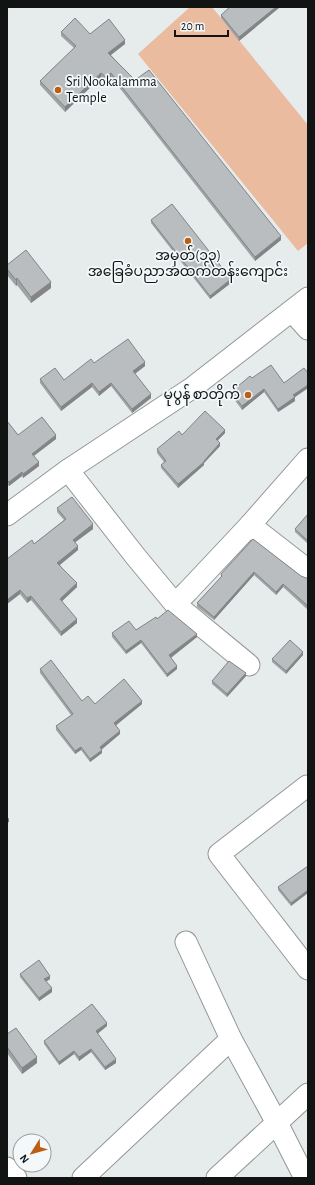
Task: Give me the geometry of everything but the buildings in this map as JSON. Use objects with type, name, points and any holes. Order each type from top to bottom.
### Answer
[{"type":"street","points":[[7,515],[68,470],[192,388],[300,304],[308,329]]},
{"type":"street","points":[[174,604],[250,525],[308,459]]},
{"type":"street","points":[[68,470],[174,604],[249,665]]},
{"type":"street","points":[[250,525],[308,570]]},
{"type":"street","points":[[308,787],[307,786],[219,854],[308,969]]},
{"type":"street","points":[[186,942],[231,1039],[305,1178]]},
{"type":"street","points":[[83,1178],[231,1039]]},
{"type":"street","points":[[218,1178],[308,1094]]},
{"type":"street","points":[[7,1168],[16,1178]]},
{"type":"shaded area","points":[[190,7],[212,7],[308,125],[308,243],[298,251],[138,54]]},
{"type":"place","name":"Sri Nookalamma Temple","points":[[58,90]]},
{"type":"place","name":"အမှတ်(၁၃) အခြေခံပညာအထက်တန်းကျောင်း","points":[[188,241]]},
{"type":"place","name":"မုပွန် စာတိုက်","points":[[248,395]]}]
